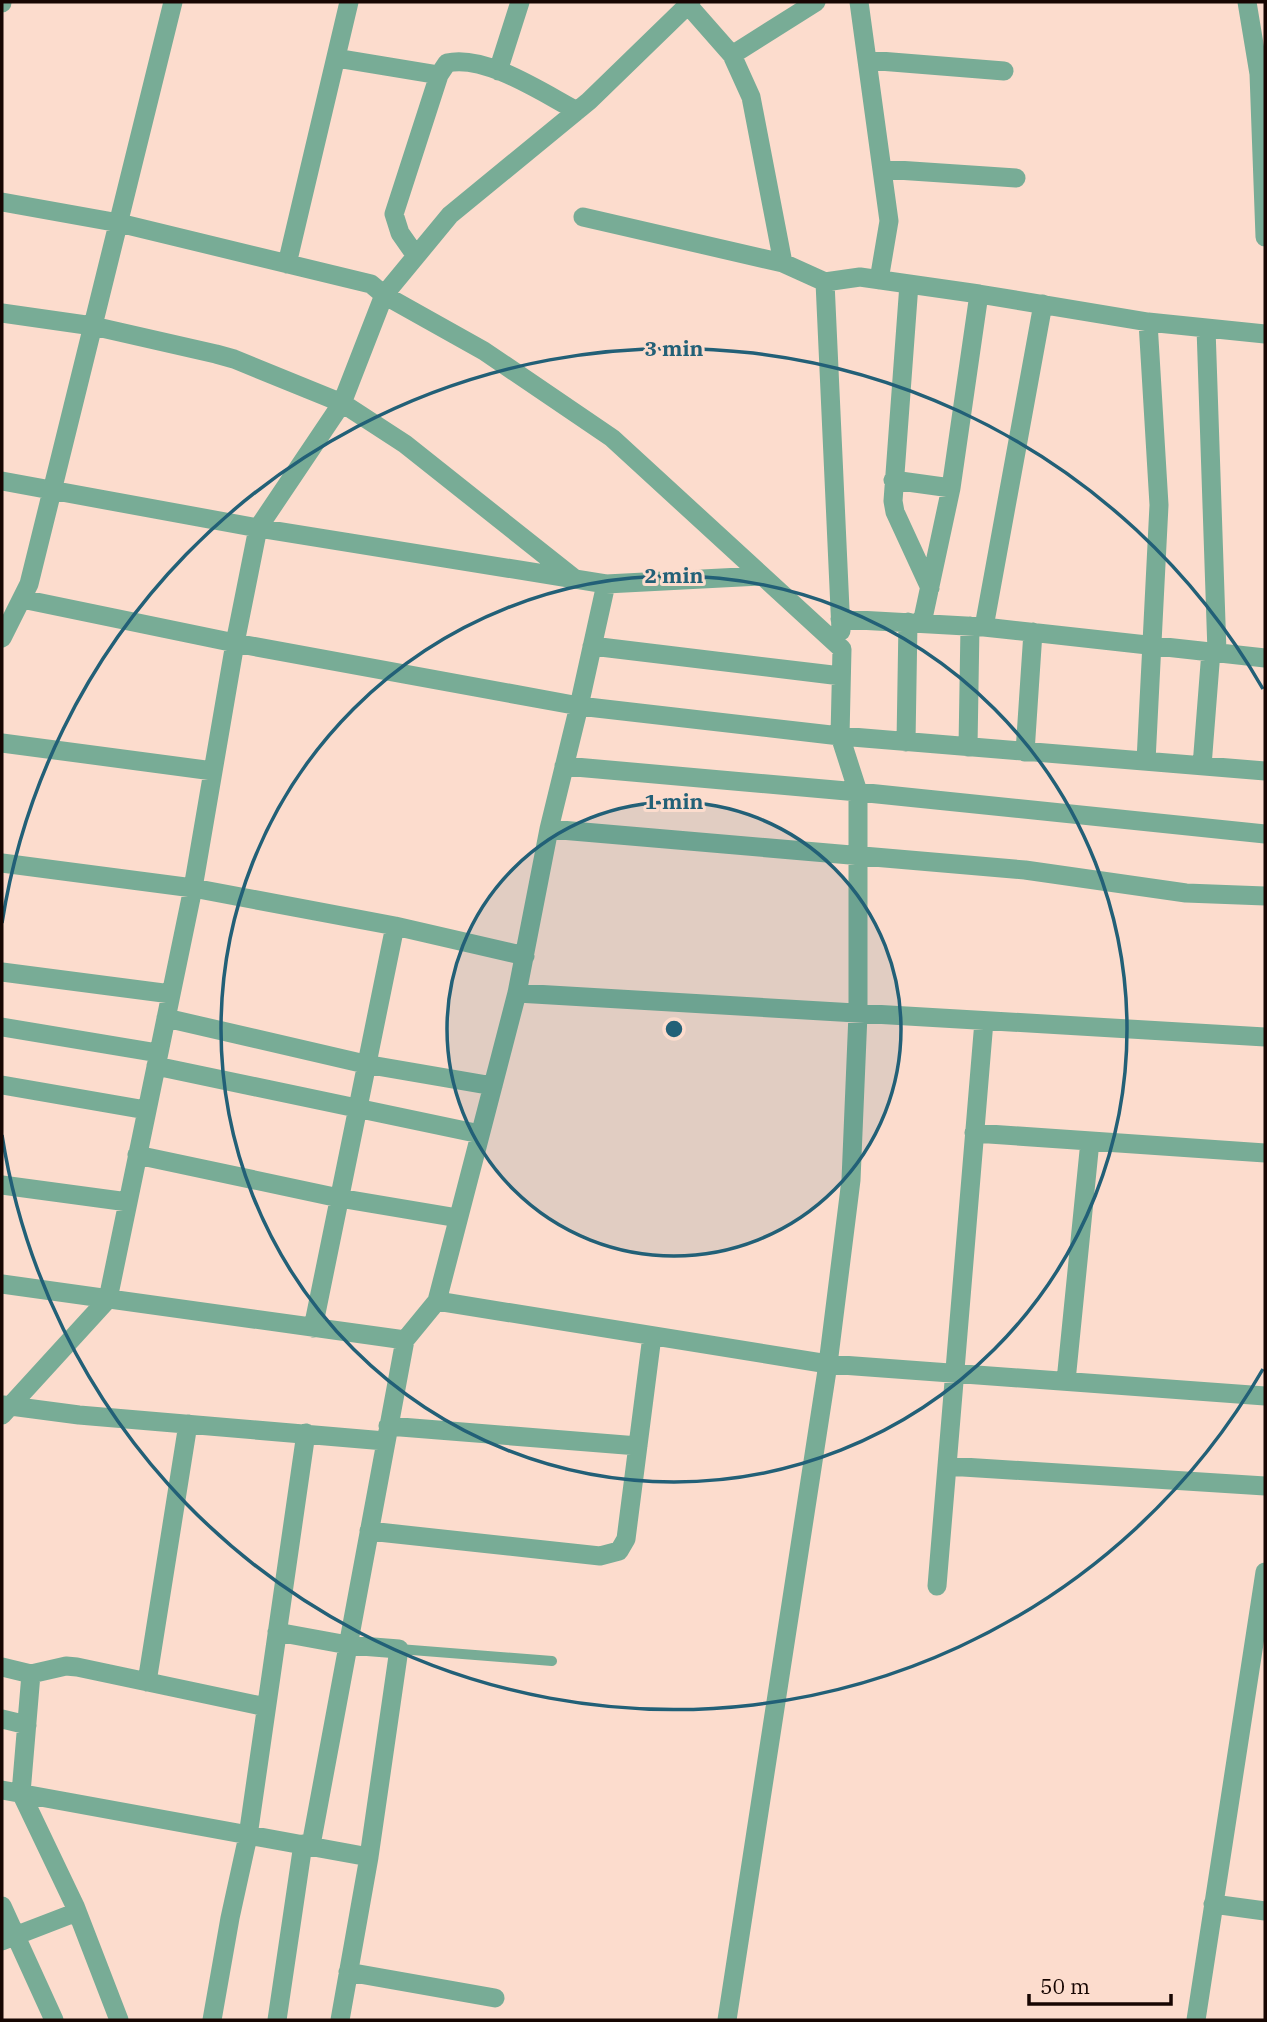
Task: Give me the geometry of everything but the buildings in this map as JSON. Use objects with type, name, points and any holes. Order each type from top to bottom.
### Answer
[{"type":"street","points":[[2,638],[29,584],[173,2]]},
{"type":"street","points":[[287,264],[349,2]]},
{"type":"street","points":[[499,71],[520,2]]},
{"type":"street","points":[[732,55],[816,2]]},
{"type":"street","points":[[859,2],[889,221],[879,280]]},
{"type":"street","points":[[1247,2],[1259,74],[1265,237]]},
{"type":"street","points":[[4,1408],[108,1299],[193,888],[235,643],[258,528],[342,404],[384,295],[450,215],[577,111],[690,3],[732,55],[751,97],[783,263]]},
{"type":"street","points":[[336,58],[439,75]]},
{"type":"street","points":[[416,256],[400,233],[394,214],[439,75],[447,63],[459,60],[499,71],[577,111]]},
{"type":"street","points":[[867,60],[1004,71]]},
{"type":"street","points":[[882,169],[1016,178]]},
{"type":"street","points":[[2,202],[118,223],[371,284],[384,295],[484,351],[612,438],[842,649]]},
{"type":"street","points":[[583,217],[783,263],[825,282],[860,277],[1148,322],[1265,334]]},
{"type":"street","points":[[727,2020],[828,1364],[850,1180],[858,1014],[858,792],[841,736],[841,619],[825,282]]},
{"type":"street","points":[[909,284],[894,480],[895,512],[930,589]]},
{"type":"street","points":[[906,742],[915,623],[930,589],[951,488],[979,294]]},
{"type":"street","points":[[968,747],[977,626],[1042,304]]},
{"type":"street","points":[[2,313],[93,326],[234,359],[342,404],[429,462],[576,580]]},
{"type":"street","points":[[1146,761],[1159,505],[1148,322]]},
{"type":"street","points":[[1202,766],[1214,652],[1206,328]]},
{"type":"street","points":[[894,480],[951,488]]},
{"type":"street","points":[[2,481],[258,528],[606,584],[760,576]]},
{"type":"street","points":[[277,2020],[307,1845],[348,1645],[405,1340],[437,1301],[517,993],[549,829],[606,584]]},
{"type":"street","points":[[22,599],[235,643],[579,706],[841,736],[1265,771]]},
{"type":"street","points":[[841,619],[977,626],[1265,658]]},
{"type":"street","points":[[1025,752],[1033,632]]},
{"type":"street","points":[[592,646],[841,676]]},
{"type":"street","points":[[2,743],[213,771]]},
{"type":"street","points":[[564,766],[858,792],[1265,834]]},
{"type":"street","points":[[549,829],[1025,870],[1186,893],[1265,896]]},
{"type":"street","points":[[2,863],[193,888],[395,926],[524,956]]},
{"type":"street","points":[[313,1328],[395,926]]},
{"type":"street","points":[[2,972],[171,994]]},
{"type":"street","points":[[517,993],[1265,1037]]},
{"type":"street","points":[[166,1018],[365,1064],[493,1086]]},
{"type":"street","points":[[937,1586],[984,1021]]},
{"type":"street","points":[[2,1027],[480,1134]]},
{"type":"street","points":[[2,1085],[146,1110]]},
{"type":"street","points":[[974,1133],[1265,1153]]},
{"type":"street","points":[[1066,1381],[1090,1141]]},
{"type":"street","points":[[137,1155],[339,1198],[458,1218]]},
{"type":"street","points":[[2,1185],[128,1202]]},
{"type":"street","points":[[2,1283],[405,1340]]},
{"type":"street","points":[[437,1301],[828,1364],[1265,1396]]},
{"type":"street","points":[[369,1531],[600,1556],[619,1551],[626,1539],[652,1336]]},
{"type":"street","points":[[4,1408],[306,1433],[386,1434],[638,1446]]},
{"type":"street","points":[[147,1682],[188,1424]]},
{"type":"street","points":[[212,2020],[248,1836],[306,1433]]},
{"type":"street","points":[[947,1466],[1265,1486]]},
{"type":"street","points":[[1196,2020],[1213,1904],[1256,1691],[1265,1572]]},
{"type":"street","points":[[277,1632],[348,1645],[399,1649],[369,1857],[340,2020]]},
{"type":"street","points":[[2,1667],[31,1674],[66,1666],[266,1707]]},
{"type":"street","points":[[31,1674],[27,1725],[11,1792],[77,1912],[119,2020]]},
{"type":"street","points":[[2,1719],[27,1725]]},
{"type":"street","points":[[11,1792],[369,1857]]},
{"type":"street","points":[[1213,1904],[1265,1911]]},
{"type":"street","points":[[2,1906],[9,1938],[54,2020]]},
{"type":"street","points":[[9,1938],[77,1912]]},
{"type":"street","points":[[348,1972],[495,1998]]},
{"type":"lane","points":[[399,1649],[552,1661]]}]
